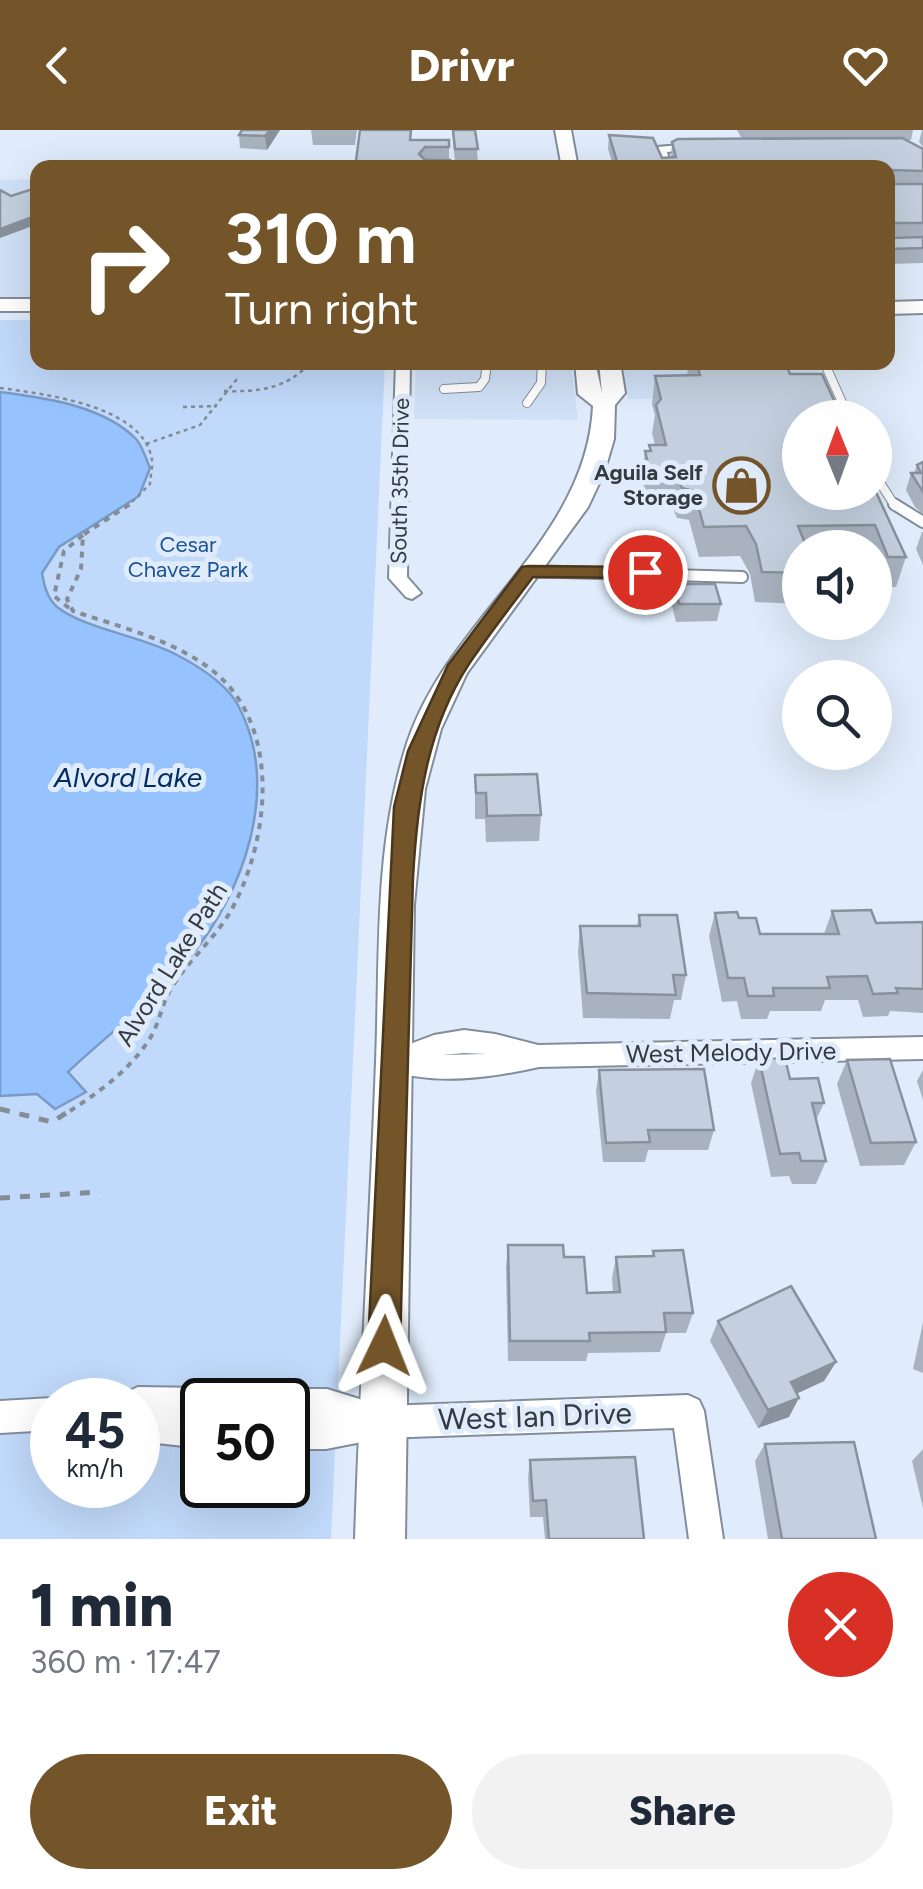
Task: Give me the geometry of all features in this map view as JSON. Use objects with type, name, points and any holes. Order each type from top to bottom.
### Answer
[{"type":"main road","points":[[546,130],[551,160]]},
{"type":"main road","points":[[563,130],[569,160]]},
{"type":"main road","points":[[895,298],[923,295]]},
{"type":"main road","points":[[895,301],[923,308]]},
{"type":"main road","points":[[0,305],[30,305]]},
{"type":"main road","points":[[0,316],[30,316]]},
{"type":"main road","points":[[586,370],[589,394],[604,404]]},
{"type":"main road","points":[[380,1539],[406,807],[419,751],[458,665],[569,517],[589,482],[603,439],[604,404],[614,393],[610,370]]},
{"type":"street","points":[[663,160],[660,152],[666,147],[714,146]]},
{"type":"street","name":"South 35th Drive","points":[[403,370],[398,578],[412,593]]},
{"type":"street","name":"West Melody Drive","points":[[395,1061],[440,1069],[492,1068],[538,1056],[923,1048]]},
{"type":"street","points":[[310,1405],[327,1405],[382,1422]]},
{"type":"street","name":"West Ian Drive","points":[[382,1422],[688,1411],[706,1539]]},
{"type":"street","points":[[0,1417],[30,1415]]},
{"type":"street","points":[[310,1433],[382,1422]]},
{"type":"lane","points":[[444,389],[479,387],[486,370]]},
{"type":"lane","points":[[527,403],[541,383],[542,370]]},
{"type":"lane","points":[[828,370],[841,400]]},
{"type":"lane","points":[[892,500],[898,509],[923,522]]},
{"type":"lane","points":[[528,571],[742,577]]},
{"type":"path","points":[[224,391],[277,388],[294,382],[304,370]]},
{"type":"path","points":[[146,444],[200,424],[237,378]]},
{"type":"path","points":[[0,388],[63,398],[104,411],[122,420],[146,444],[153,474],[144,494],[64,551],[54,596],[73,611]]},
{"type":"path","points":[[184,406],[217,406]]},
{"type":"path","points":[[73,611],[68,599],[75,590],[84,536]]},
{"type":"path","name":"Alvord Lake Path","points":[[0,1109],[52,1122],[98,1094],[144,1048],[166,996],[234,904],[254,848],[263,785],[255,723],[225,681],[197,660],[73,611]]},
{"type":"path","points":[[0,1198],[100,1192]]},
{"type":"shaded area","points":[[30,179],[30,300],[0,300],[0,180]]},
{"type":"shaded area","points":[[416,370],[572,370],[578,420],[414,419]]},
{"type":"shaded area","points":[[622,370],[819,370],[831,397],[628,399]]},
{"type":"green space","name":"Cesar Chavez Park","points":[[0,320],[30,320],[30,370],[385,370],[331,1539],[0,1539]]},
{"type":"water","name":"Alvord Lake","points":[[0,392],[90,411],[122,427],[138,442],[150,468],[139,496],[59,547],[42,573],[46,591],[57,607],[69,615],[163,648],[221,685],[240,709],[252,740],[257,772],[250,839],[240,871],[209,931],[162,987],[68,1072],[86,1092],[55,1109],[37,1094],[0,1096]]},
{"type":"building","points":[[242,130],[270,130],[265,136],[239,135]]},
{"type":"building","points":[[360,130],[411,130],[410,140],[449,140],[449,147],[425,147],[419,154],[425,160],[356,160]]},
{"type":"building","points":[[453,130],[475,130],[478,149],[455,149]]},
{"type":"building","points":[[609,135],[653,138],[662,158],[676,157],[672,142],[678,139],[902,138],[923,149],[923,171],[895,170],[895,160],[617,160]]},
{"type":"building","points":[[895,184],[923,184],[923,223],[895,223]]},
{"type":"building","points":[[0,190],[11,196],[30,190],[30,218],[0,229]]},
{"type":"building","points":[[923,237],[923,248],[895,249],[895,238]]},
{"type":"building","points":[[698,370],[822,374],[834,400],[782,400],[782,510],[884,510],[906,557],[892,557],[892,530],[877,530],[875,525],[798,526],[800,530],[782,530],[782,573],[762,572],[756,544],[746,526],[704,527],[694,491],[682,488],[674,472],[650,472],[645,451],[651,451],[649,445],[666,445],[656,405],[661,399],[655,376],[700,375]]},
{"type":"building","points":[[923,462],[923,492],[911,473],[921,473],[917,465]]},
{"type":"building","points":[[674,584],[715,584],[721,604],[679,604]]},
{"type":"building","points":[[537,774],[541,815],[487,816],[486,793],[476,793],[475,775]]},
{"type":"building","points":[[871,910],[876,923],[923,922],[923,989],[896,988],[898,993],[873,994],[867,976],[827,977],[830,988],[773,988],[774,996],[748,996],[744,978],[728,978],[715,913],[737,912],[739,918],[756,918],[760,934],[839,934],[832,911]]},
{"type":"building","points":[[639,915],[677,915],[686,975],[673,975],[676,995],[587,993],[580,926],[640,926]]},
{"type":"building","points":[[785,1058],[790,1079],[818,1078],[824,1103],[812,1103],[826,1161],[801,1161],[799,1153],[780,1154],[759,1059]]},
{"type":"building","points":[[890,1059],[916,1142],[871,1143],[847,1060]]},
{"type":"building","points":[[704,1069],[714,1130],[648,1130],[650,1142],[606,1143],[599,1070]]},
{"type":"building","points":[[508,1245],[563,1245],[564,1257],[584,1257],[587,1293],[620,1292],[616,1257],[683,1250],[693,1313],[664,1313],[666,1332],[589,1333],[590,1341],[510,1341]]},
{"type":"building","points":[[791,1286],[836,1362],[791,1382],[799,1398],[768,1410],[718,1321]]},
{"type":"building","points":[[854,1442],[876,1539],[782,1539],[765,1444]]},
{"type":"building","points":[[635,1457],[644,1539],[549,1539],[546,1500],[533,1501],[530,1460]]},
{"type":"place","name":"Aguila Self Storage","points":[[742,485]]},
{"type":"route","points":[[384,1346],[401,878],[406,807],[419,751],[436,706],[458,665],[528,571],[645,572]]}]
